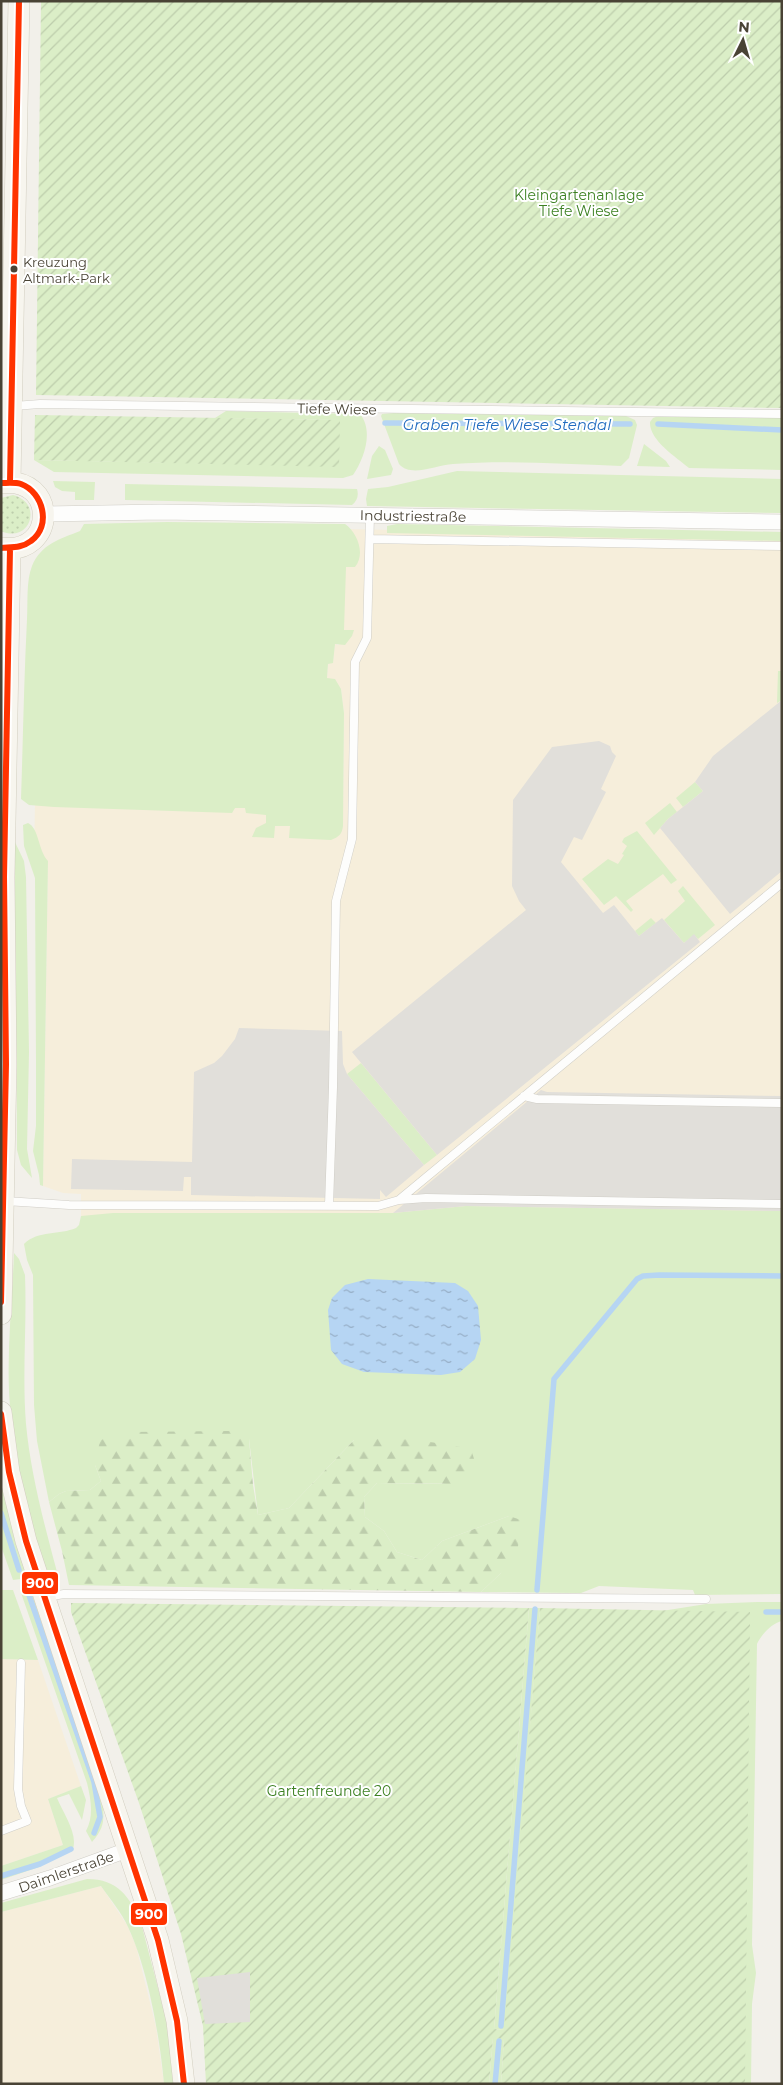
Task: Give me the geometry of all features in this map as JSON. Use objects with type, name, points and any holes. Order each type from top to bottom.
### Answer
[{"type":"main road","points":[[1,1314],[6,1064],[4,877],[5,549],[20,548],[37,536],[42,526],[44,514],[38,496],[30,488],[21,483],[6,482],[19,1]]},
{"type":"main road","points":[[1,1412],[4,1443],[15,1502],[44,1597],[130,1850],[158,1940],[178,2030],[184,2084]]},
{"type":"street","name":"Industriestraße","points":[[44,514],[161,512],[782,522]]},
{"type":"street","name":"Daimlerstraße","points":[[1,1894],[130,1850]]},
{"type":"lane","name":"Tiefe Wiese","points":[[7,406],[40,404],[782,414]]},
{"type":"lane","points":[[329,1205],[336,901],[339,883],[352,839],[355,662],[367,638],[370,515]]},
{"type":"lane","points":[[370,538],[782,546]]},
{"type":"lane","points":[[398,1200],[782,883]]},
{"type":"lane","points":[[524,1096],[546,1099],[782,1103]]},
{"type":"lane","points":[[3,1211],[69,1205],[378,1206],[398,1200],[426,1198],[782,1204]]},
{"type":"lane","points":[[44,1597],[64,1594],[706,1599]]},
{"type":"lane","points":[[1,1831],[27,1822],[21,1806],[18,1789],[21,1663]]},
{"type":"shaded area","points":[[343,529],[782,537],[782,1223],[81,1220],[81,1194],[63,1193],[43,1186],[48,861],[34,860],[35,802],[333,810],[343,807],[344,713],[341,689],[327,678],[328,664],[333,662],[335,644],[339,645]]},
{"type":"shaded area","points":[[782,700],[782,871],[730,914],[660,828],[668,819],[703,791],[695,782],[713,756]]},
{"type":"shaded area","points":[[599,741],[610,746],[616,756],[601,789],[606,792],[582,840],[574,837],[561,862],[603,913],[614,905],[639,936],[662,918],[684,943],[694,934],[700,942],[437,1155],[352,1052],[526,910],[519,901],[512,886],[513,800],[552,747]]},
{"type":"shaded area","points":[[239,1028],[342,1031],[343,1064],[347,1074],[424,1165],[386,1197],[380,1190],[380,1199],[191,1195],[191,1177],[184,1177],[183,1191],[71,1189],[72,1159],[192,1162],[194,1072],[214,1063],[222,1056],[235,1039]]},
{"type":"shaded area","points":[[541,1090],[547,1092],[782,1096],[782,1211],[466,1206],[393,1213]]},
{"type":"shaded area","points":[[1,1659],[38,1660],[81,1786],[48,1799],[63,1845],[1,1866]]},
{"type":"shaded area","points":[[101,1886],[127,1925],[136,1946],[156,2027],[164,2084],[1,2084],[1,1912]]},
{"type":"shaded area","points":[[250,1972],[250,2022],[205,2024],[197,1978]]},
{"type":"green space","name":"Kleingartenanlage Tiefe Wiese","points":[[41,1],[782,1],[782,408],[36,395]]},
{"type":"green space","points":[[226,411],[360,414],[364,421],[367,437],[364,453],[353,475],[343,478],[54,472],[34,460],[339,466],[339,420],[215,418]]},
{"type":"green space","points":[[382,414],[626,416],[635,420],[637,425],[629,458],[621,466],[495,462],[453,464],[424,470],[410,470],[399,464],[381,416]]},
{"type":"green space","points":[[35,415],[340,420],[339,467],[34,460]]},
{"type":"green space","points":[[661,415],[782,417],[782,470],[689,468],[664,448],[654,435],[650,422],[653,418]]},
{"type":"green space","points":[[644,444],[666,461],[670,467],[637,466]]},
{"type":"green space","points":[[379,446],[385,450],[393,469],[391,475],[367,479],[372,456]]},
{"type":"green space","points":[[457,471],[782,479],[782,513],[367,506],[368,489],[388,487]]},
{"type":"green space","points":[[53,481],[95,482],[94,500],[75,500],[75,492],[62,491],[55,487]]},
{"type":"green space","points":[[125,484],[357,489],[358,494],[352,505],[125,500]]},
{"type":"green space","points":[[13,495],[23,499],[28,506],[30,521],[19,532],[11,534],[1,531],[1,498]]},
{"type":"green space","points":[[167,522],[345,524],[353,532],[359,544],[360,556],[355,567],[346,567],[344,630],[354,630],[345,645],[335,644],[333,663],[328,664],[327,678],[335,679],[341,689],[344,713],[343,826],[340,835],[336,838],[331,840],[289,838],[290,826],[275,826],[274,838],[252,837],[256,828],[266,823],[266,815],[246,813],[245,808],[235,808],[232,813],[54,807],[29,805],[21,799],[28,585],[32,566],[40,552],[46,547],[80,531],[84,524]]},
{"type":"green space","points":[[397,524],[782,532],[782,541],[387,533],[387,526]]},
{"type":"green space","points":[[778,671],[782,671],[782,700],[777,703]]},
{"type":"green space","points":[[695,782],[703,791],[683,807],[676,798]]},
{"type":"green space","points":[[670,803],[677,812],[654,835],[645,823]]},
{"type":"green space","points":[[28,823],[37,834],[42,851],[48,861],[43,1186],[40,1185],[33,1151],[36,1126],[35,878],[24,846],[23,825]]},
{"type":"green space","points":[[637,831],[677,880],[671,884],[663,874],[626,901],[633,910],[631,912],[616,896],[604,905],[582,879],[608,859],[618,864],[627,846],[622,842],[624,838]]},
{"type":"green space","points":[[13,838],[24,861],[26,877],[29,1052],[27,1149],[32,1178],[21,1165],[17,1150]]},
{"type":"green space","points":[[683,886],[715,925],[698,939],[694,935],[684,943],[664,920],[685,901],[678,891]]},
{"type":"green space","points":[[651,918],[656,923],[639,936],[635,931]]},
{"type":"green space","points":[[361,1063],[437,1155],[424,1165],[347,1074]]},
{"type":"green space","points":[[466,1206],[782,1211],[782,1594],[695,1595],[693,1590],[599,1586],[581,1593],[481,1592],[501,1573],[509,1516],[442,1541],[422,1560],[397,1552],[384,1531],[365,1517],[364,1497],[377,1483],[445,1484],[354,1440],[289,1508],[258,1515],[249,1439],[95,1465],[101,1481],[90,1490],[66,1491],[49,1502],[37,1441],[34,1405],[33,1275],[27,1260],[24,1244],[42,1235],[76,1228],[79,1225],[81,1216],[113,1213],[393,1213]]},
{"type":"green space","points":[[14,1253],[19,1259],[25,1275],[24,1387],[28,1444],[49,1544],[60,1583],[58,1584],[52,1583],[46,1578],[17,1458],[11,1417],[9,1377]]},
{"type":"green space","points":[[230,1431],[249,1439],[258,1515],[289,1508],[354,1440],[412,1440],[471,1449],[475,1462],[466,1484],[377,1483],[364,1497],[365,1517],[384,1531],[397,1552],[422,1560],[442,1541],[509,1516],[521,1520],[518,1547],[501,1573],[481,1592],[69,1585],[49,1502],[66,1491],[90,1490],[101,1481],[95,1465],[100,1440],[130,1432]]},
{"type":"green space","points":[[1,1475],[26,1574],[21,1579],[13,1580],[1,1546]]},
{"type":"green space","points":[[1,1590],[13,1590],[38,1660],[1,1659]]},
{"type":"green space","points":[[20,1590],[33,1591],[103,1805],[102,1825],[92,1842],[86,1831],[91,1814],[91,1802],[87,1783]]},
{"type":"green space","points":[[782,1602],[782,1621],[774,1624],[767,1630],[757,1644],[752,1945],[756,1973],[752,2004],[751,2084],[745,2084],[662,1611],[706,1604]]},
{"type":"green space","name":"Gartenfreunde 20","points":[[71,1603],[529,1608],[494,2029],[504,2030],[540,1608],[750,1612],[745,2084],[501,2084],[504,2039],[493,2038],[489,2084],[206,2084],[203,2026],[181,1934],[139,1803],[71,1612]]},
{"type":"green space","points":[[529,1608],[540,1608],[505,2030],[494,2029]]},
{"type":"green space","points":[[81,1786],[86,1800],[82,1820],[69,1794],[57,1798],[72,1830],[73,1849],[39,1867],[1,1880],[1,1866],[63,1845],[48,1799]]},
{"type":"green space","points":[[87,1879],[107,1882],[122,1891],[141,1923],[169,2030],[176,2084],[164,2084],[160,2046],[152,2004],[142,1963],[135,1944],[123,1917],[101,1886],[1,1912],[1,1903]]},
{"type":"green space","points":[[493,2038],[504,2038],[501,2084],[489,2084]]},
{"type":"water","points":[[368,1279],[455,1283],[468,1291],[478,1306],[481,1340],[475,1359],[460,1372],[441,1375],[364,1372],[342,1364],[331,1350],[328,1310],[332,1298],[345,1285]]},
{"type":"waterway","name":"Graben Tiefe Wiese Stendal","points":[[385,423],[630,424]]},
{"type":"waterway","name":"Graben Tiefe Wiese Stendal","points":[[658,424],[782,430]]},
{"type":"waterway","points":[[537,1590],[554,1379],[637,1279],[643,1276],[782,1276]]},
{"type":"waterway","points":[[1,1513],[19,1570]]},
{"type":"waterway","points":[[29,1595],[94,1782],[100,1817],[94,1833]]},
{"type":"waterway","points":[[501,2026],[535,1609]]},
{"type":"waterway","points":[[766,1612],[782,1612]]},
{"type":"waterway","points":[[1,1876],[40,1864],[71,1849]]},
{"type":"waterway","points":[[495,2084],[499,2041]]},
{"type":"transit line","name":"900","points":[[10,482],[19,1]]},
{"type":"transit line","name":"900","points":[[1,483],[19,483],[29,488],[39,502],[43,518],[38,535],[31,541],[20,546],[1,548]]},
{"type":"transit line","name":"900","points":[[1,1302],[6,1064],[4,877],[10,549]]},
{"type":"transit line","name":"900","points":[[1,1414],[9,1472],[26,1541],[158,1940],[177,2021],[184,2084]]},
{"type":"place","name":"Kreuzung Altmark-Park","points":[[14,269]]}]
